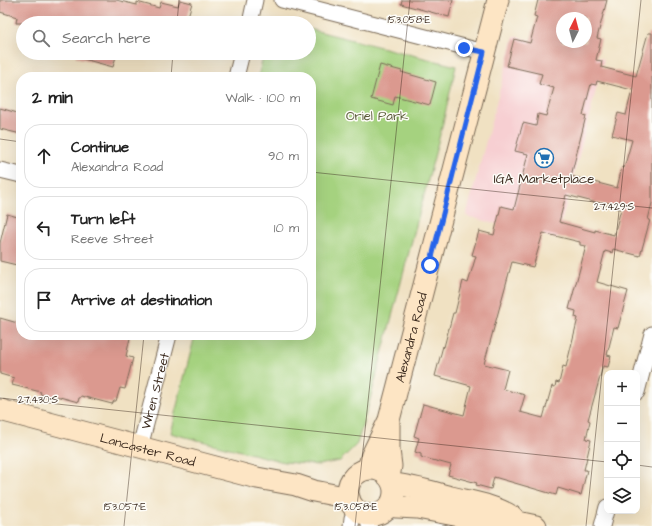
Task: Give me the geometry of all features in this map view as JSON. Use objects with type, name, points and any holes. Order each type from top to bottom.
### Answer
[{"type":"street","points":[[252,16],[255,0]]},
{"type":"street","points":[[282,0],[484,52]]},
{"type":"street","name":"Alexandra Road","points":[[389,420],[389,450],[391,481],[394,492],[393,499],[363,504],[372,455],[389,420],[498,0]]},
{"type":"street","points":[[237,72],[240,60]]},
{"type":"street","points":[[0,170],[16,175]]},
{"type":"street","points":[[640,380],[652,334]]},
{"type":"street","name":"Wren Street","points":[[140,447],[168,340]]},
{"type":"street","name":"Lancaster Road","points":[[0,410],[257,478],[296,484],[363,504],[417,508],[503,524],[526,525]]},
{"type":"street","name":"Lancaster Road","points":[[363,504],[376,469],[383,472],[391,481],[506,512],[526,525]]},
{"type":"street","points":[[602,526],[605,514]]},
{"type":"shaded area","points":[[514,36],[556,47],[556,48],[604,59],[557,239],[466,216]]},
{"type":"green space","name":"Oriel Park","points":[[316,31],[456,66],[442,127],[357,444],[340,461],[318,465],[284,462],[170,433],[194,340],[316,340],[316,72],[259,72],[262,60],[316,60]]},
{"type":"building","points":[[0,0],[116,0],[137,5],[137,2],[159,8],[161,2],[178,6],[180,0],[192,3],[188,16],[16,17],[0,12]]},
{"type":"building","points":[[402,0],[453,0],[449,17],[401,4]]},
{"type":"building","points":[[538,0],[607,0],[597,38],[601,39],[596,60],[602,61],[601,67],[636,76],[648,33],[652,33],[652,203],[648,220],[650,220],[640,256],[613,249],[612,253],[605,251],[597,282],[628,291],[618,328],[614,327],[607,355],[611,356],[608,367],[603,366],[588,420],[590,421],[586,439],[591,440],[584,470],[587,470],[581,495],[558,488],[556,495],[494,477],[491,489],[476,485],[477,483],[448,475],[451,465],[421,457],[421,454],[415,452],[419,438],[414,436],[423,404],[464,415],[471,386],[435,376],[453,313],[455,313],[463,281],[468,283],[476,256],[472,255],[479,231],[494,235],[501,206],[514,209],[528,154],[515,151],[523,123],[536,126],[538,114],[546,116],[554,88],[539,84],[542,74],[507,66],[514,39],[530,43],[537,17],[534,16]],"holes":[[[597,81],[632,90],[626,115],[618,113],[612,135],[632,140],[624,168],[622,167],[617,188],[571,176],[586,116],[583,115],[591,84],[596,85]],[[566,195],[621,209],[614,235],[595,230],[595,232],[559,222]],[[543,233],[580,242],[580,245],[586,246],[569,309],[576,311],[575,317],[578,318],[566,367],[563,366],[559,383],[556,382],[555,387],[552,386],[543,418],[520,412],[525,395],[503,389],[508,370],[484,364],[512,262],[533,267]]]},
{"type":"building","points":[[87,60],[115,60],[113,67]]},
{"type":"building","points":[[380,65],[436,82],[430,105],[395,96],[393,105],[371,99]]},
{"type":"building","points":[[0,108],[16,113],[16,133],[0,129]]},
{"type":"building","points":[[7,214],[16,217],[16,265],[0,261],[0,243]]},
{"type":"building","points":[[0,318],[16,323],[16,340],[130,340],[126,356],[133,358],[125,389],[120,388],[116,401],[112,404],[81,396],[78,402],[56,396],[55,398],[40,394],[41,392],[12,385],[14,378],[0,374]]},
{"type":"place","name":"IGA Marketplace","points":[[544,158]]},
{"type":"route","points":[[430,265],[484,52],[464,48]]}]
